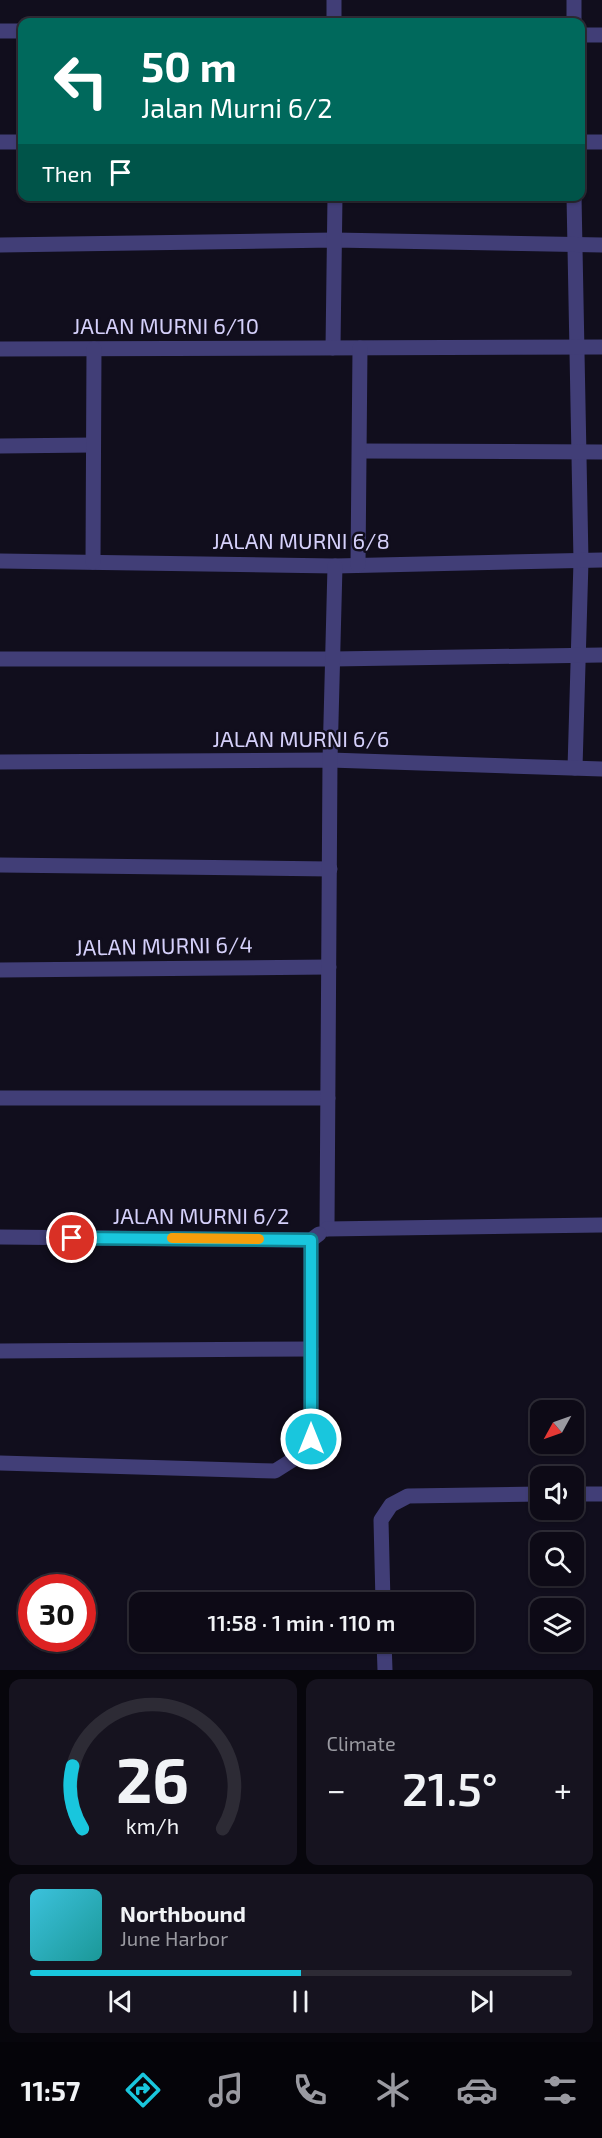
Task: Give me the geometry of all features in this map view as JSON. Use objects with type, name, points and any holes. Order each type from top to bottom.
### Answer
[{"type":"street","points":[[334,0],[334,18]]},
{"type":"street","points":[[574,0],[574,18]]},
{"type":"street","points":[[0,31],[18,31]]},
{"type":"street","points":[[585,35],[602,35]]},
{"type":"street","points":[[0,142],[18,142]]},
{"type":"street","points":[[585,142],[602,142]]},
{"type":"street","points":[[333,348],[335,201]]},
{"type":"street","points":[[574,201],[581,561],[575,768]]},
{"type":"street","points":[[0,245],[334,240],[602,245]]},
{"type":"street","name":"JALAN MURNI 6/10","points":[[0,349],[602,347]]},
{"type":"street","points":[[358,565],[360,348]]},
{"type":"street","points":[[93,562],[94,349]]},
{"type":"street","points":[[0,446],[93,445]]},
{"type":"street","points":[[360,451],[602,453]]},
{"type":"street","name":"JALAN MURNI 6/8","points":[[0,561],[335,566],[602,560]]},
{"type":"street","points":[[335,566],[330,760],[327,1229],[602,1225]]},
{"type":"street","points":[[0,659],[333,659],[602,655]]},
{"type":"street","name":"JALAN MURNI 6/6","points":[[0,762],[330,760],[602,769]]},
{"type":"street","points":[[0,865],[330,869]]},
{"type":"street","name":"JALAN MURNI 6/4","points":[[0,970],[329,967]]},
{"type":"street","points":[[0,1098],[328,1098]]},
{"type":"street","name":"JALAN MURNI 6/2","points":[[0,1237],[311,1240],[327,1229]]},
{"type":"street","points":[[0,1463],[275,1470],[294,1459],[311,1439],[311,1240]]},
{"type":"street","points":[[0,1351],[310,1349]]},
{"type":"street","points":[[383,1592],[381,1520],[391,1504],[408,1496],[530,1494]]},
{"type":"street","points":[[584,1494],[602,1494]]},
{"type":"street","points":[[384,1652],[385,1670]]},
{"type":"slow traffic","points":[[172,1238],[259,1239]]},
{"type":"route","points":[[72,1238],[311,1240],[311,1439]]}]
